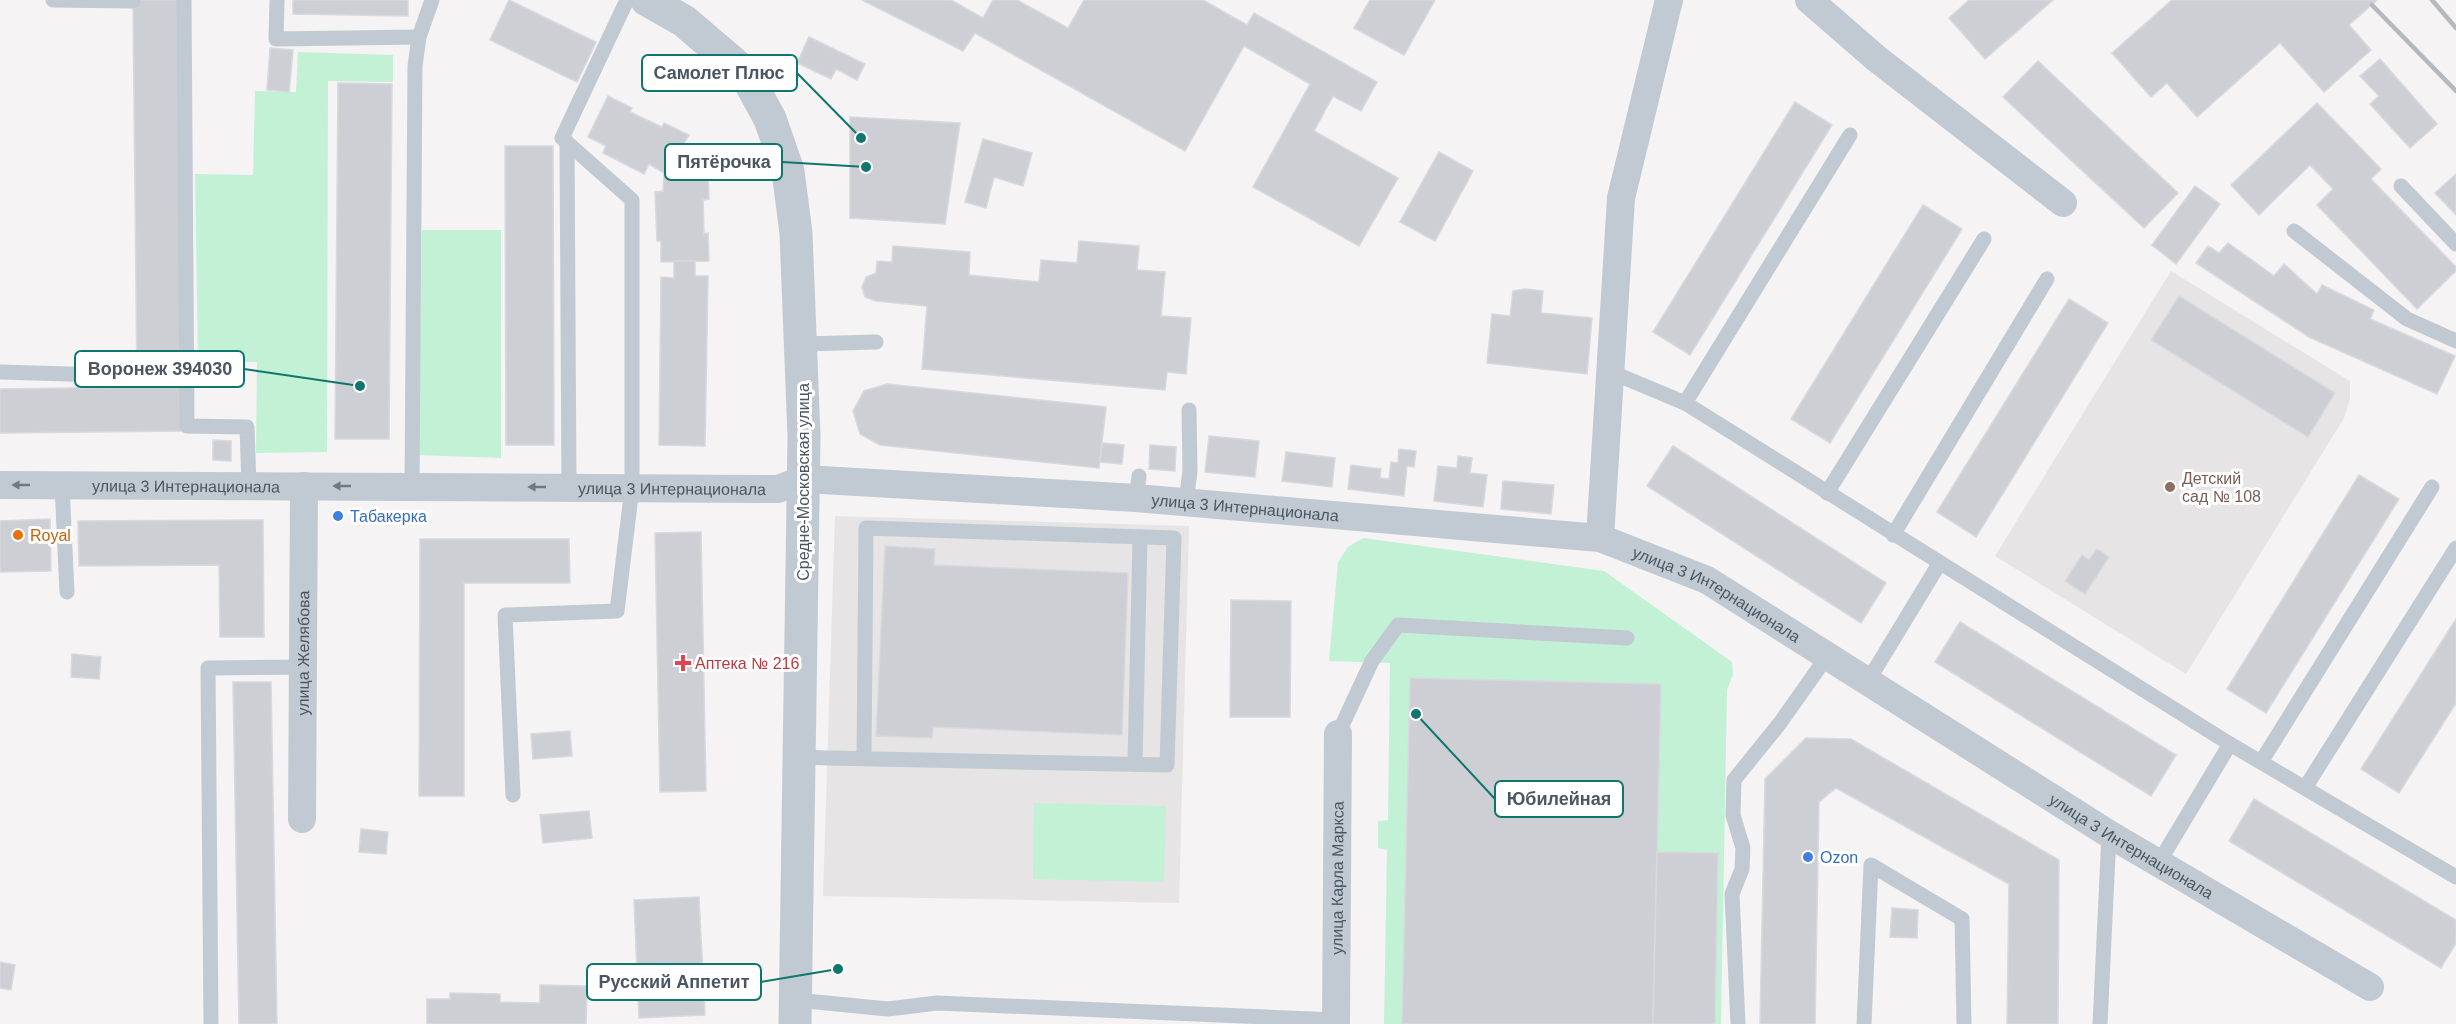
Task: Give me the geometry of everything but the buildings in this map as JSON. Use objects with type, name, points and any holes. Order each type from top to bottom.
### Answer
[{"type":"street","name":"Средне-Московская улица","points":[[647,0],[684,21],[745,73],[770,119],[788,171],[796,232],[802,344],[804,479],[796,1012]]},
{"type":"street","points":[[1600,538],[1622,198],[1670,0]]},
{"type":"street","points":[[1809,0],[1877,59],[2063,203]]},
{"type":"street","name":"улица 3 Интернационала","points":[[0,485],[778,489],[804,479],[1138,487],[1186,503],[1600,538],[1707,580],[2109,834],[2370,987]]},
{"type":"street","name":"улица Желябова","points":[[302,819],[304,486]]},
{"type":"street","name":"улица Карла Маркса","points":[[1336,1022],[1338,734]]},
{"type":"lane","points":[[53,0],[134,1]]},
{"type":"lane","points":[[277,0],[276,39],[419,38]]},
{"type":"lane","points":[[412,487],[415,66],[419,38],[432,0]]},
{"type":"lane","points":[[513,795],[505,615],[617,611],[632,488],[632,200],[561,138],[627,0]]},
{"type":"lane","points":[[182,1],[184,378],[187,426],[247,427],[249,486]]},
{"type":"lane","points":[[1685,403],[1850,135]]},
{"type":"lane","points":[[567,142],[569,487]]},
{"type":"lane","points":[[2401,186],[2456,244]]},
{"type":"lane","points":[[2294,231],[2407,319],[2456,341]]},
{"type":"lane","points":[[1827,493],[1984,239]]},
{"type":"lane","points":[[1893,535],[2047,279]]},
{"type":"lane","points":[[802,344],[876,342]]},
{"type":"lane","points":[[0,372],[136,376]]},
{"type":"lane","points":[[1611,372],[1685,403],[2230,744],[2456,877]]},
{"type":"lane","points":[[1186,503],[1190,471],[1190,410]]},
{"type":"lane","points":[[62,485],[67,592]]},
{"type":"lane","points":[[2261,762],[2432,487]]},
{"type":"lane","points":[[800,757],[864,759],[1167,765],[1174,538],[866,528],[864,759]]},
{"type":"lane","points":[[1135,764],[1140,537]]},
{"type":"lane","points":[[2305,788],[2456,548]]},
{"type":"lane","points":[[1868,681],[1939,564]]},
{"type":"lane","points":[[1338,734],[1372,661],[1398,625],[1627,638]]},
{"type":"lane","points":[[1738,1024],[1732,894],[1742,869],[1743,848],[1733,815],[1734,780],[1780,723],[1828,656]]},
{"type":"lane","points":[[211,1024],[208,668],[303,667]]},
{"type":"lane","points":[[2158,864],[2230,744]]},
{"type":"lane","points":[[2100,1024],[2109,834]]},
{"type":"lane","points":[[1864,1024],[1871,865],[1962,919],[1964,1024]]},
{"type":"lane","points":[[796,1012],[888,1009],[937,1003],[1336,1022]]},
{"type":"shaded area","name":"Детский сад № 108","points":[[2171,271],[2350,381],[2350,398],[2344,418],[2186,674],[1995,556]]},
{"type":"shaded area","points":[[835,516],[1189,526],[1179,903],[823,896]]},
{"type":"green space","points":[[298,52],[393,55],[393,82],[328,81],[327,452],[256,453],[257,362],[198,362],[195,174],[253,175],[255,91],[296,92]]},
{"type":"green space","points":[[422,230],[501,230],[501,458],[418,455]]},
{"type":"green space","points":[[1363,538],[1604,571],[1732,662],[1733,674],[1727,690],[1721,1024],[1384,1024],[1387,850],[1378,848],[1378,821],[1388,820],[1390,663],[1329,661],[1338,562],[1348,547]]},
{"type":"green space","points":[[1034,803],[1166,806],[1164,882],[1033,879]]},
{"type":"railway","points":[[2432,0],[2456,28]]},
{"type":"railway","points":[[2372,5],[2456,91]]},
{"type":"place","name":"Самолет Плюс","points":[[861,138]]},
{"type":"place","name":"Пятёрочка","points":[[866,167]]},
{"type":"place","name":"Воронеж 394030","points":[[360,386]]},
{"type":"place","name":"Детский сад № 108","points":[[2170,487]]},
{"type":"place","name":"Табакерка","points":[[338,516]]},
{"type":"place","name":"Royal","points":[[18,535]]},
{"type":"place","name":"Аптека № 216","points":[[683,663]]},
{"type":"place","name":"Юбилейная","points":[[1416,714]]},
{"type":"place","name":"Ozon","points":[[1808,857]]},
{"type":"place","name":"Русский Аппетит","points":[[838,969]]}]
